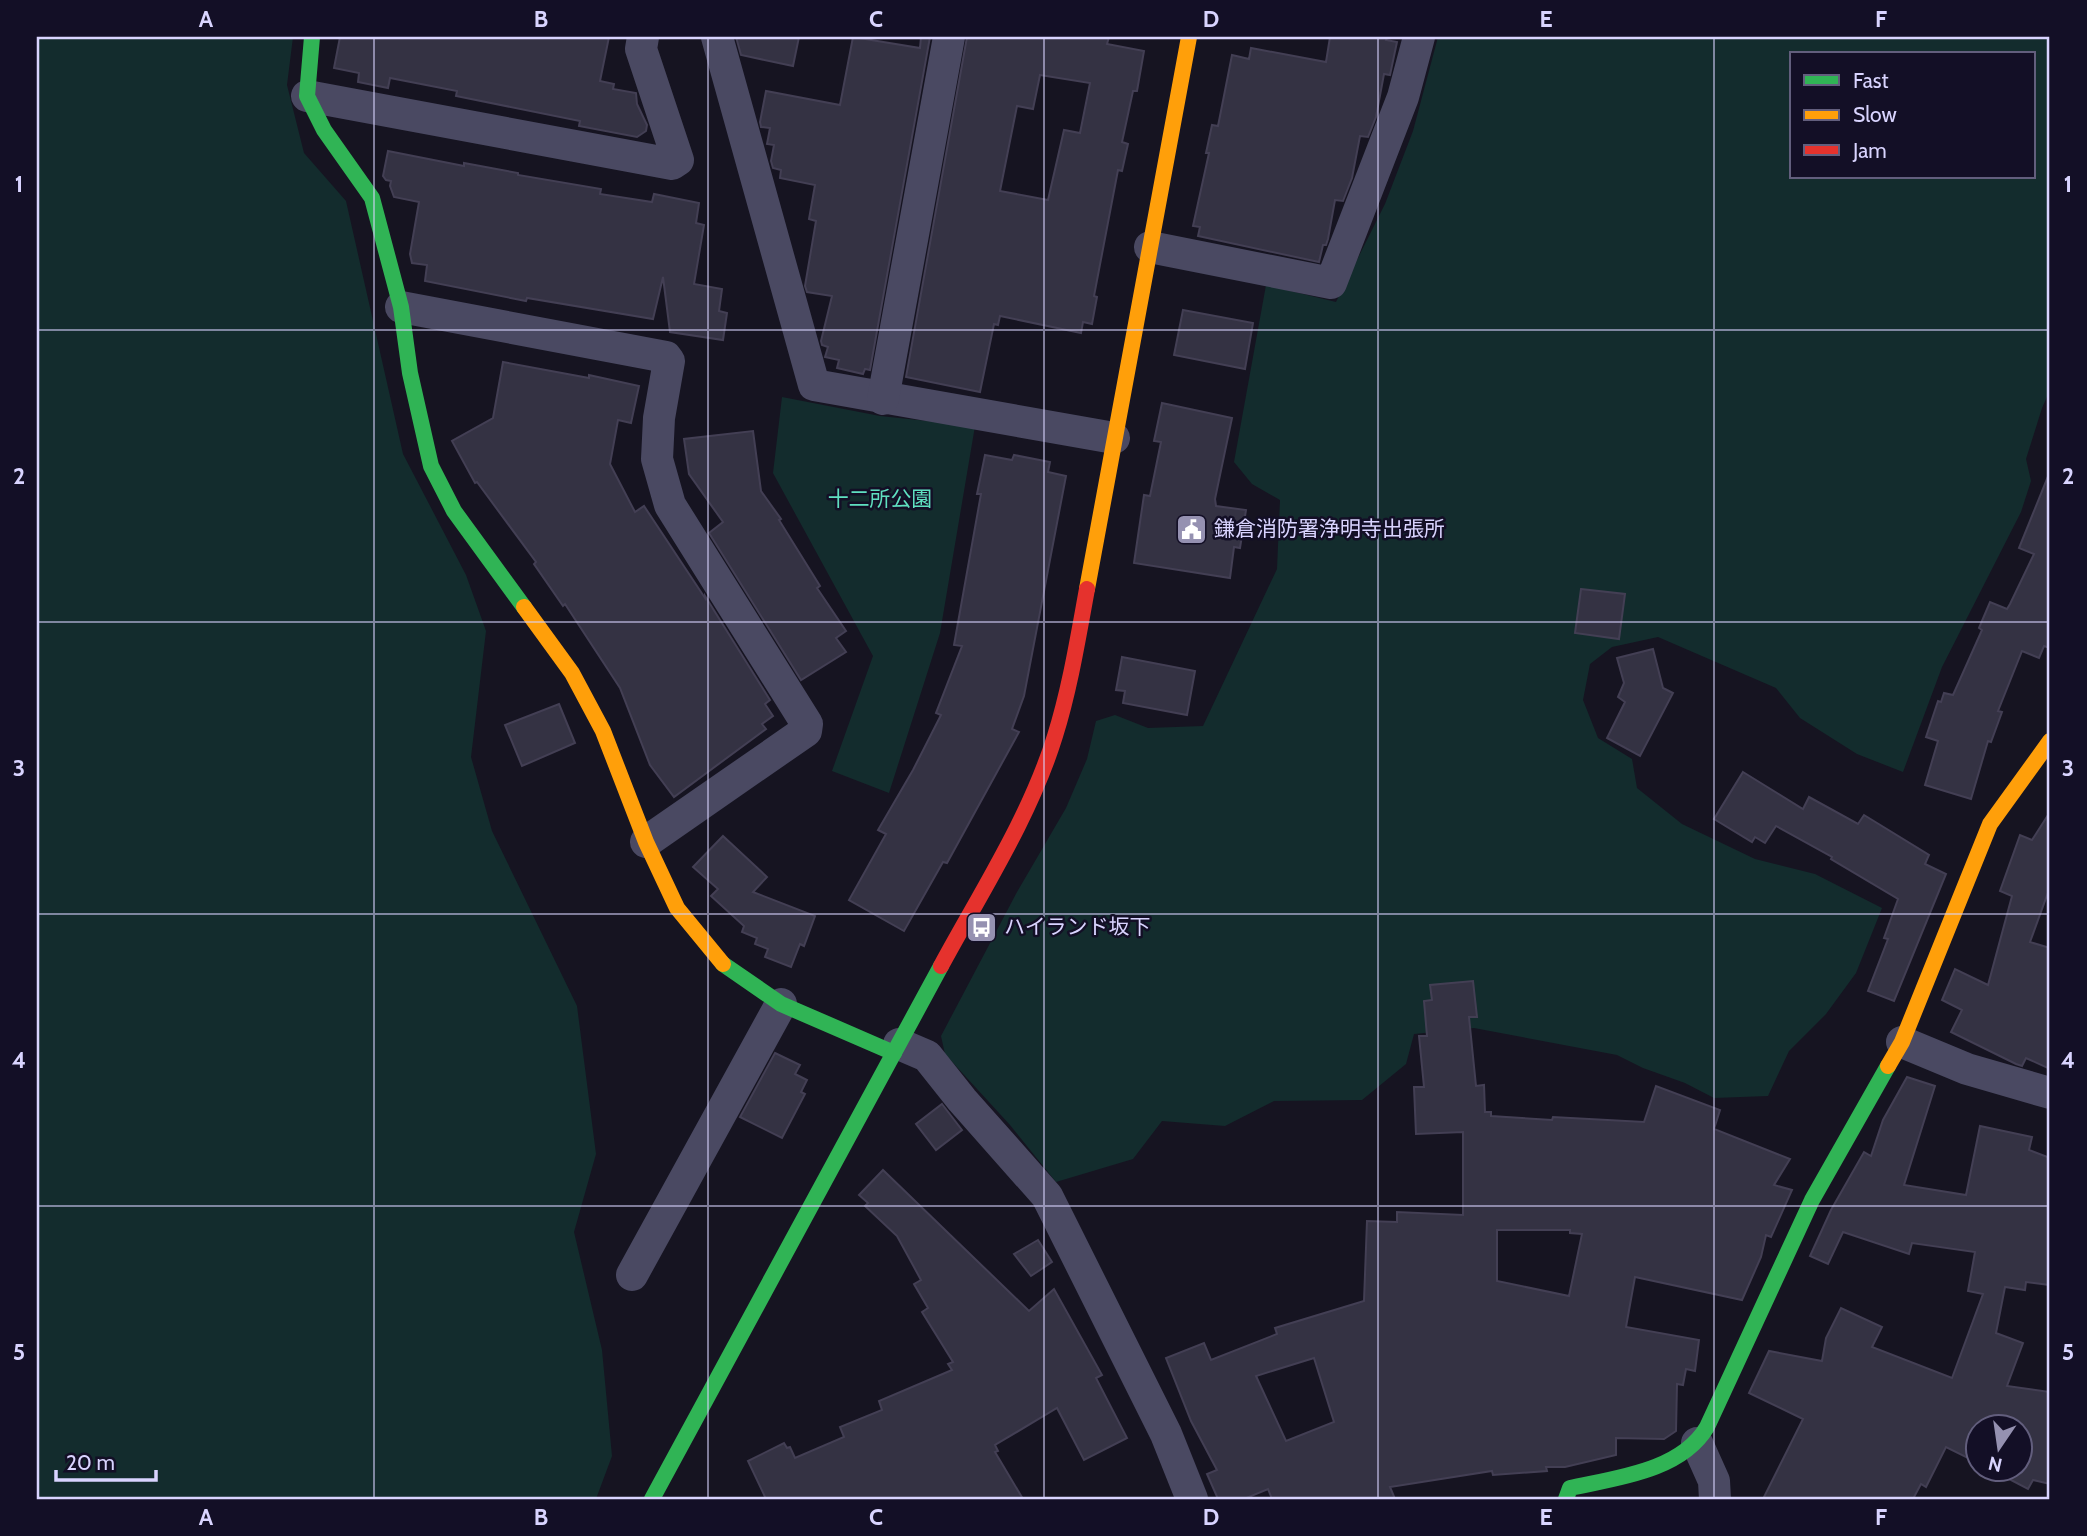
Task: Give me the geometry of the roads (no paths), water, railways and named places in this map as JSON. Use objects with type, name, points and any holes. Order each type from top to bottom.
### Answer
[{"type":"street","points":[[312,37],[307,96],[324,130],[372,198],[401,307],[410,373],[431,466],[454,511],[572,673],[603,731],[646,842],[677,908],[724,965],[781,1004],[897,1049],[927,1056],[1047,1196],[1160,1422],[1192,1499]]},
{"type":"street","points":[[307,96],[672,164],[678,160],[641,49],[643,37]]},
{"type":"street","points":[[717,37],[814,385],[1114,438]]},
{"type":"street","points":[[883,399],[949,37]]},
{"type":"street","points":[[652,1499],[1022,814],[1038,782],[1055,737],[1069,687],[1189,37]]},
{"type":"street","points":[[1150,247],[1331,283],[1403,97],[1419,37]]},
{"type":"street","points":[[401,307],[666,357],[669,361],[659,418],[657,459],[670,505],[807,724],[806,731],[646,842]]},
{"type":"street","points":[[1566,1499],[1570,1488],[1626,1475],[1668,1459],[1697,1443],[1812,1200],[1902,1042],[1990,824],[2050,741]]},
{"type":"street","points":[[632,1275],[781,1004]]},
{"type":"street","points":[[1902,1042],[1967,1069],[2050,1093]]},
{"type":"street","points":[[1697,1443],[1714,1481],[1715,1499]]},
{"type":"place","name":"鎌倉消防署浄明寺出張所","points":[[1191,529]]},
{"type":"place","name":"ハイランド坂下","points":[[981,927]]},
{"type":"park label","name":"十二所公園","points":[[880,499]]}]
